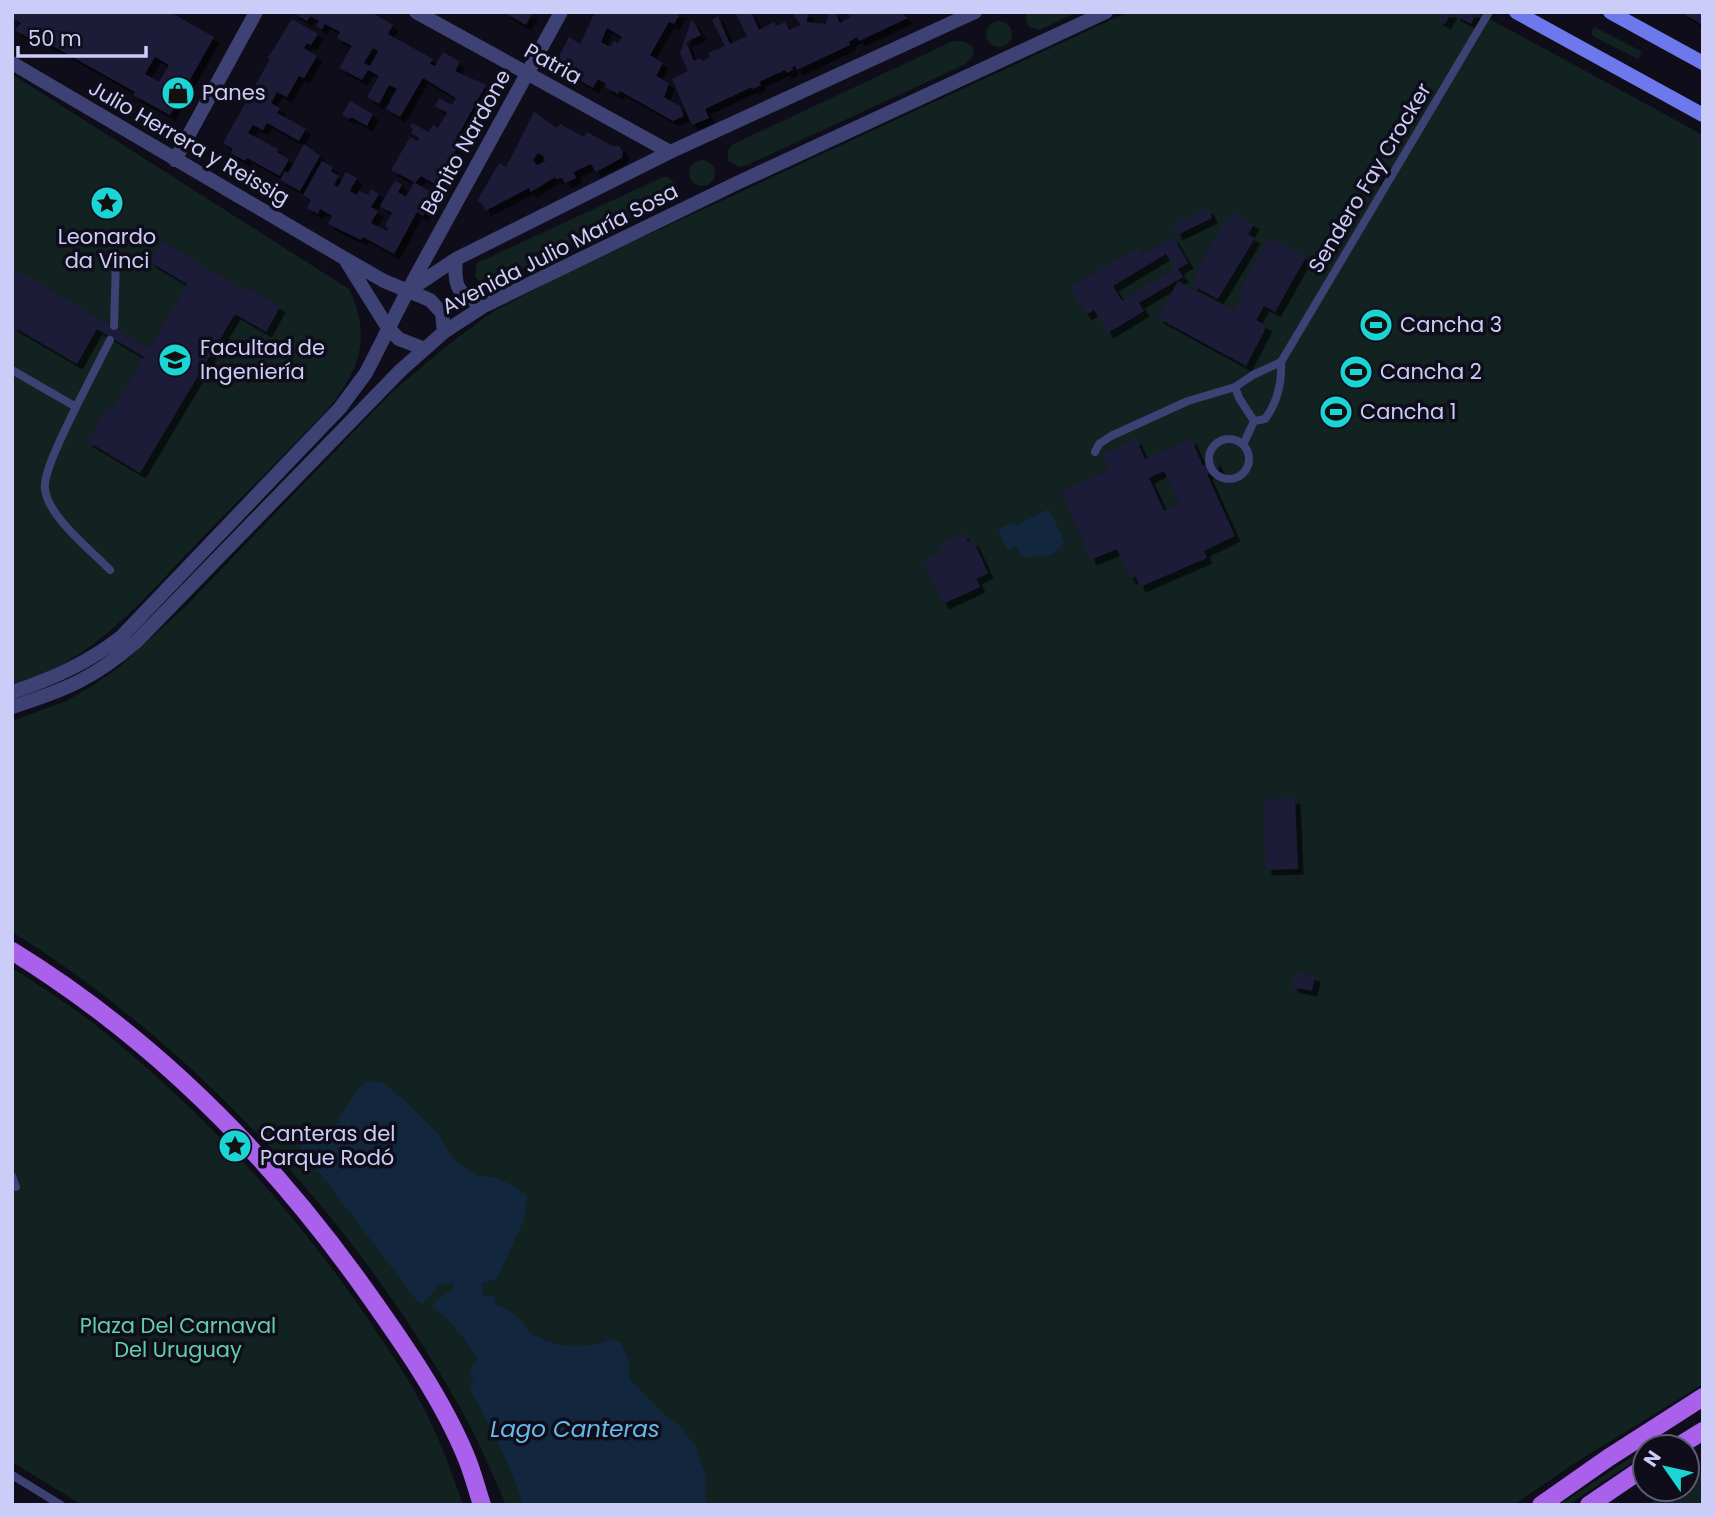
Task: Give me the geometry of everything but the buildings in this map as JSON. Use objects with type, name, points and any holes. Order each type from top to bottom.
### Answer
[{"type":"main road","points":[[1610,12],[1703,63]]},
{"type":"main road","points":[[1518,13],[1703,115]]},
{"type":"main road","points":[[12,951],[55,977],[104,1013],[197,1093],[264,1161],[309,1213],[388,1321],[427,1382],[467,1458],[482,1505]]},
{"type":"main road","points":[[1541,1505],[1703,1397]]},
{"type":"main road","points":[[1589,1505],[1631,1476]]},
{"type":"street","points":[[176,160],[256,12]]},
{"type":"street","name":"Patria","points":[[416,12],[670,152]]},
{"type":"street","name":"Benito Nardone","points":[[407,292],[561,12]]},
{"type":"street","name":"Avenida Julio María Sosa","points":[[12,707],[67,689],[85,680],[136,642],[401,370],[444,332],[484,306],[749,177],[1106,12]]},
{"type":"street","name":"Avenida Julio María Sosa","points":[[12,692],[69,672],[101,653],[121,637],[328,422],[366,373],[407,292],[456,259],[670,152],[968,13]]},
{"type":"street","name":"Julio Herrera y Reissig","points":[[12,62],[344,258],[407,292],[430,300],[438,306],[444,321],[444,332]]},
{"type":"street","name":"Julio Herrera y Reissig","points":[[344,258],[388,328],[399,339],[425,349]]},
{"type":"street","points":[[456,259],[454,274],[457,288],[464,296],[484,306]]},
{"type":"lane","name":"Sendero Fay Crocker","points":[[1243,445],[1254,421],[1265,419],[1274,407],[1282,373],[1281,362],[1489,12]]},
{"type":"lane","points":[[114,326],[116,260]]},
{"type":"lane","points":[[110,340],[76,407],[47,475],[44,489],[53,511],[110,570]]},
{"type":"lane","points":[[1095,452],[1099,444],[1111,436],[1188,401],[1235,387],[1281,362]]},
{"type":"lane","points":[[12,370],[76,407]]},
{"type":"lane","points":[[1235,387],[1254,421]]},
{"type":"lane","points":[[1225,440],[1238,441],[1243,445],[1248,462],[1243,473],[1231,479],[1214,472],[1209,459],[1213,447],[1225,440]]},
{"type":"lane","points":[[12,1177],[16,1186]]},
{"type":"lane","points":[[12,1475],[61,1505]]},
{"type":"green space","points":[[1027,12],[1078,12],[1040,30],[1029,27]]},
{"type":"green space","points":[[1128,12],[1477,12],[1703,135],[1703,1384],[1572,1465],[1514,1505],[506,1505],[465,1416],[416,1335],[370,1268],[319,1203],[264,1141],[205,1082],[143,1027],[79,977],[12,932],[12,721],[66,701],[119,667],[185,607],[391,393],[445,347],[494,311],[572,270]]},
{"type":"green space","points":[[999,21],[1008,25],[1012,34],[1008,43],[999,47],[990,43],[986,34],[990,25]]},
{"type":"green space","points":[[1594,27],[1642,53],[1638,59],[1594,37],[1591,33]]},
{"type":"green space","points":[[953,41],[972,46],[974,54],[966,64],[745,166],[739,167],[728,161],[728,150],[733,144]]},
{"type":"green space","points":[[12,74],[349,289],[356,306],[361,338],[355,367],[328,409],[138,605],[116,626],[68,661],[41,675],[12,684]]},
{"type":"green space","points":[[702,160],[711,164],[715,173],[711,182],[702,186],[693,182],[689,173],[693,164]]},
{"type":"green space","points":[[668,177],[676,184],[677,194],[673,199],[488,284],[484,285],[475,277],[476,265],[479,262]]},
{"type":"green space","name":"Plaza Del Carnaval Del Uruguay","points":[[12,968],[85,1017],[146,1068],[220,1137],[287,1212],[349,1292],[410,1384],[438,1439],[463,1505],[82,1505],[12,1462]]},
{"type":"green space","points":[[1631,1457],[1631,1463],[1568,1505],[1559,1505]]},
{"type":"green space","points":[[1703,1470],[1703,1505],[1647,1505],[1701,1503]]},
{"type":"water","points":[[1049,509],[1065,543],[1049,555],[1028,558],[1020,555],[1017,546],[1007,550],[998,529],[1011,523],[1014,526]]},
{"type":"water","name":"Lago Canteras","points":[[366,1081],[383,1083],[401,1097],[438,1134],[452,1158],[478,1176],[495,1177],[516,1187],[527,1196],[524,1220],[497,1278],[482,1284],[482,1295],[497,1297],[493,1304],[512,1313],[531,1333],[549,1342],[580,1346],[609,1339],[621,1343],[629,1362],[629,1378],[657,1408],[682,1428],[696,1447],[705,1473],[706,1505],[523,1505],[499,1444],[469,1387],[474,1382],[470,1377],[470,1370],[478,1359],[458,1331],[432,1307],[436,1300],[454,1288],[452,1282],[438,1286],[423,1304],[418,1302],[293,1138],[309,1131],[326,1138]]},
{"type":"place","name":"Panes","points":[[178,93]]},
{"type":"place","name":"Leonardo da Vinci","points":[[107,203]]},
{"type":"place","name":"Cancha 3","points":[[1376,325]]},
{"type":"place","name":"Facultad de Ingeniería","points":[[175,360]]},
{"type":"place","name":"Cancha 2","points":[[1356,372]]},
{"type":"place","name":"Cancha 1","points":[[1336,412]]},
{"type":"place","name":"Canteras del Parque Rodó","points":[[235,1146]]}]
